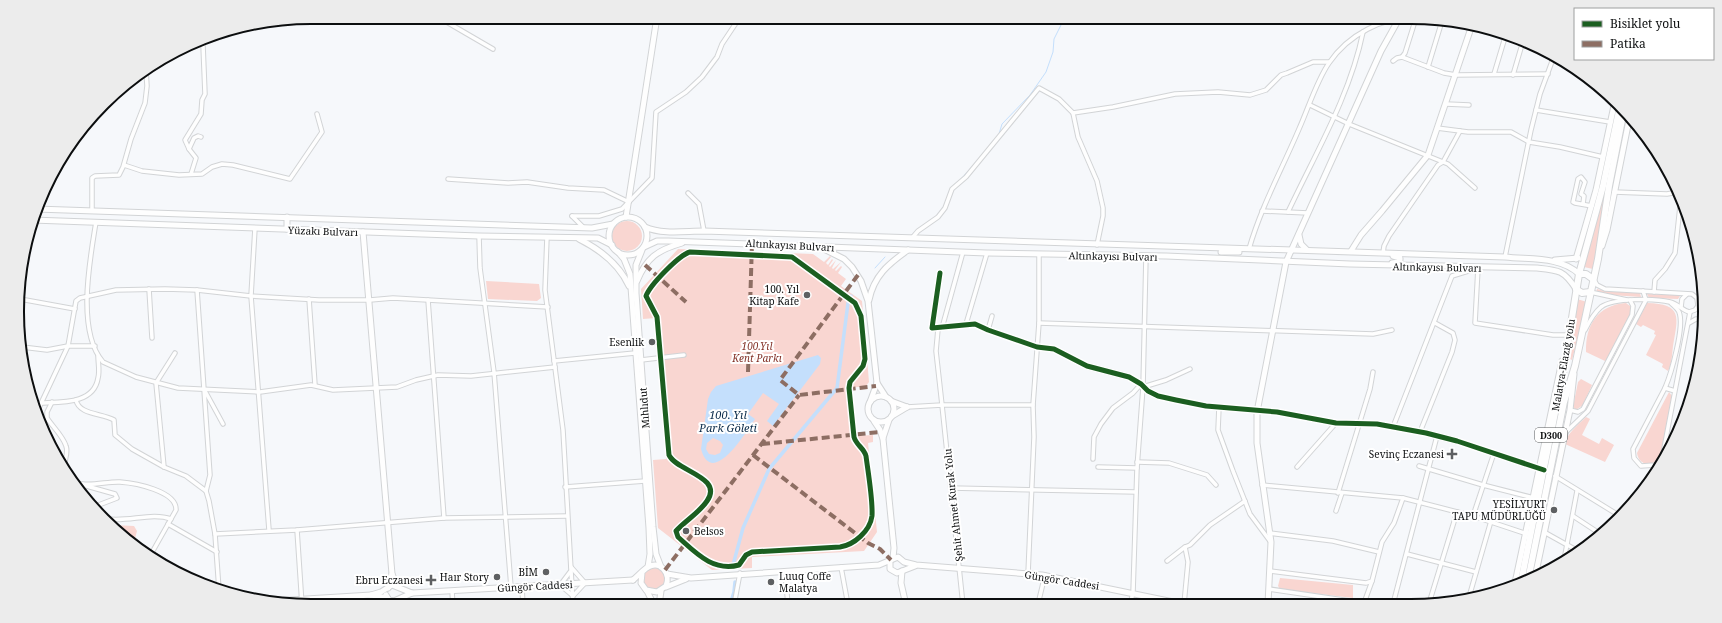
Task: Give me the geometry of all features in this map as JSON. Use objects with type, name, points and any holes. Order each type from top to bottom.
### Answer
[{"type":"highway","points":[[1616,111],[1611,146],[1595,220],[1583,256],[1576,288],[1582,293],[1590,292],[1598,258],[1606,201],[1623,117]]},
{"type":"highway","points":[[1579,274],[1586,274],[1593,279]]},
{"type":"highway","name":"Malatya-Elazığ yolu","points":[[1522,577],[1542,469],[1564,368],[1576,288]]},
{"type":"highway","name":"Malatya-Elazığ yolu","points":[[1529,573],[1564,402],[1575,366],[1590,292]]},
{"type":"main road","points":[[626,217],[657,24]]},
{"type":"main road","points":[[1268,599],[1270,542],[1257,443],[1257,412],[1286,262],[1381,51],[1396,24]]},
{"type":"main road","points":[[1351,251],[1360,235],[1382,211],[1428,155],[1470,31]]},
{"type":"main road","points":[[1576,259],[1592,206],[1610,122],[1616,110]]},
{"type":"main road","points":[[1598,258],[1607,230],[1628,123]]},
{"type":"main road","name":"Yüzakı Bulvarı","points":[[43,209],[598,228],[614,224]]},
{"type":"main road","points":[[287,217],[287,230]]},
{"type":"main road","points":[[626,217],[636,218],[645,226],[648,239],[643,248],[630,255],[618,252],[612,245],[609,236],[614,224],[618,220],[626,217]]},
{"type":"main road","name":"Yüzakı Bulvarı","points":[[39,220],[287,230],[598,238],[612,245]]},
{"type":"main road","name":"Altınkayısı Bulvarı","points":[[645,226],[654,230],[666,232],[704,231],[1180,248],[1351,251],[1505,257],[1548,260],[1567,266],[1579,274]]},
{"type":"main road","points":[[363,232],[370,300],[375,388],[392,574],[399,588],[400,598],[412,593]]},
{"type":"main road","points":[[1299,235],[1301,244],[1307,250]]},
{"type":"main road","points":[[576,238],[608,258],[624,277],[630,290]]},
{"type":"main road","name":"Altınkayısı Bulvarı","points":[[643,248],[657,241],[686,241],[987,253],[1156,256],[1286,262],[1557,270],[1569,278],[1576,288]]},
{"type":"main road","points":[[636,284],[645,266],[654,255],[666,248],[686,241]]},
{"type":"main road","points":[[821,247],[844,259],[852,267],[862,281],[868,301],[877,383],[867,410],[880,430],[883,439],[894,548],[891,560],[892,571]]},
{"type":"main road","name":"Mıhlıdut","points":[[643,248],[636,265],[636,284],[653,527],[656,554],[662,567]]},
{"type":"main road","points":[[1156,256],[1195,254],[1194,250],[1180,248]]},
{"type":"main road","points":[[1212,258],[1203,256],[1203,252],[1229,252],[1249,249]]},
{"type":"main road","points":[[868,301],[872,286],[881,272],[908,250]]},
{"type":"main road","name":"Mıhlıdut","points":[[618,252],[627,266],[630,290],[650,554],[648,567]]},
{"type":"main road","points":[[1350,264],[1362,262],[1395,263],[1400,260],[1398,257],[1383,253]]},
{"type":"main road","points":[[1414,266],[1409,263],[1409,259],[1445,258],[1450,256]]},
{"type":"main road","points":[[1548,260],[1576,259],[1583,256]]},
{"type":"main road","points":[[940,273],[932,328],[976,324],[988,330],[1037,347],[1054,349],[1087,366],[1129,377],[1158,396],[1219,407],[1301,416],[1336,423],[1377,424],[1420,432],[1494,453],[1542,469],[1534,498],[1529,534],[1516,579]]},
{"type":"main road","points":[[1537,570],[1570,410],[1575,366]]},
{"type":"main road","points":[[877,383],[894,408],[883,439]]},
{"type":"main road","points":[[870,402],[877,397],[888,399],[907,407]]},
{"type":"main road","points":[[874,421],[881,423],[907,407]]},
{"type":"main road","points":[[894,548],[902,560],[903,570],[901,583],[905,599]]},
{"type":"main road","points":[[667,574],[692,578],[879,565],[891,560]]},
{"type":"main road","name":"Güngör Caddesi","points":[[891,560],[902,560],[916,565],[1045,575],[1133,593],[1154,599]]},
{"type":"main road","points":[[879,565],[892,571],[901,583]]},
{"type":"main road","name":"Güngör Caddesi","points":[[892,571],[903,570],[916,565]]},
{"type":"main road","points":[[660,599],[663,589],[668,581],[667,574],[662,567],[648,567],[634,580],[644,588],[655,593],[663,589],[692,578]]},
{"type":"main road","points":[[642,573],[644,588],[650,599]]},
{"type":"main road","points":[[336,599],[371,596],[388,599],[387,589],[392,574]]},
{"type":"main road","name":"Güngör Caddesi","points":[[412,593],[634,580]]},
{"type":"main road","points":[[371,596],[387,589],[392,585],[412,593]]},
{"type":"street","points":[[450,24],[493,48]]},
{"type":"street","points":[[583,227],[572,216],[599,216],[622,209],[652,178],[656,112],[686,92],[702,76],[717,57],[722,44],[735,24]]},
{"type":"street","points":[[1249,249],[1262,211],[1329,62],[1351,40],[1370,28],[1381,24]]},
{"type":"street","points":[[1402,57],[1415,24]]},
{"type":"street","points":[[1428,67],[1441,26]]},
{"type":"street","points":[[1288,212],[1334,117],[1359,53],[1363,32]]},
{"type":"street","points":[[1494,74],[1504,40]]},
{"type":"street","points":[[191,174],[196,158],[189,149],[185,140],[201,114],[202,100],[205,94],[203,45]]},
{"type":"street","points":[[1513,75],[1521,46]]},
{"type":"street","points":[[1393,61],[1402,57],[1456,76],[1548,74]]},
{"type":"street","points":[[1073,113],[1113,107],[1175,94],[1218,92],[1239,95],[1256,93],[1266,90],[1281,75],[1314,62],[1329,62]]},
{"type":"street","points":[[1505,257],[1528,142],[1536,110],[1552,62]]},
{"type":"street","points":[[92,210],[92,178],[95,176],[119,175],[124,165],[131,139],[145,103],[146,76]]},
{"type":"street","points":[[912,239],[918,232],[938,217],[945,208],[952,189],[966,177],[1039,88],[1060,99],[1073,113],[1078,137],[1097,181],[1103,208],[1103,216],[1097,245]]},
{"type":"street","points":[[1446,104],[1469,105]]},
{"type":"street","points":[[1310,105],[1349,124],[1448,164],[1475,188]]},
{"type":"street","points":[[1536,110],[1610,122]]},
{"type":"street","points":[[124,165],[142,171],[173,175],[202,174],[212,167],[222,164],[233,165],[290,179],[322,132],[317,114]]},
{"type":"street","points":[[1437,128],[1460,131],[1506,131],[1528,142],[1560,147],[1603,157]]},
{"type":"street","points":[[1383,253],[1385,242],[1438,164],[1443,162],[1460,131]]},
{"type":"street","points":[[189,149],[194,138],[198,136],[201,138]]},
{"type":"street","points":[[1583,204],[1584,196],[1581,194],[1585,182],[1581,177],[1578,179],[1574,202],[1583,204],[1592,206]]},
{"type":"street","points":[[448,179],[508,183],[527,182],[568,188],[604,190],[629,202]]},
{"type":"street","points":[[1614,192],[1672,193]]},
{"type":"street","points":[[688,193],[699,204],[704,231]]},
{"type":"street","points":[[1654,292],[1655,280],[1675,252],[1679,209]]},
{"type":"street","points":[[1262,211],[1308,214]]},
{"type":"street","points":[[41,403],[76,400],[88,396],[98,380],[98,356],[88,324],[87,275],[96,222]]},
{"type":"street","points":[[255,228],[251,296],[260,392],[269,530]]},
{"type":"street","points":[[479,236],[484,302],[494,372],[504,517],[511,587]]},
{"type":"street","points":[[547,237],[545,290],[563,430],[572,599]]},
{"type":"street","name":"Şehit Ahmet Kurak Yolu","points":[[962,599],[936,351],[940,328],[963,252]]},
{"type":"street","points":[[966,324],[987,253]]},
{"type":"street","points":[[1028,574],[1032,490],[1033,405],[1039,323],[1039,254]]},
{"type":"street","points":[[1131,599],[1133,593],[1137,462],[1142,385],[1146,256]]},
{"type":"street","points":[[1393,427],[1435,323],[1452,276],[1478,268],[1475,323],[1553,335],[1569,335]]},
{"type":"street","points":[[1593,279],[1597,285],[1605,289],[1688,294],[1695,295],[1697,300]]},
{"type":"street","points":[[149,289],[152,338]]},
{"type":"street","points":[[40,406],[68,346],[77,299],[116,290],[197,290],[251,296],[309,299],[370,300],[392,298],[484,302],[548,307]]},
{"type":"street","points":[[197,290],[210,475],[206,491]]},
{"type":"street","points":[[1590,292],[1630,300]]},
{"type":"street","points":[[1565,433],[1588,411],[1646,300],[1643,292]]},
{"type":"street","points":[[1653,466],[1641,466],[1634,458],[1633,449],[1672,372],[1681,323],[1682,299],[1688,294]]},
{"type":"street","points":[[309,299],[315,385]]},
{"type":"street","points":[[25,300],[75,309]]},
{"type":"street","points":[[428,300],[432,376],[444,518]]},
{"type":"street","points":[[1570,410],[1578,412],[1583,408],[1632,315],[1633,306],[1630,300]]},
{"type":"street","points":[[1582,334],[1590,319],[1601,307],[1608,303],[1630,300],[1671,302],[1690,312]]},
{"type":"street","points":[[1671,302],[1679,312],[1681,323]]},
{"type":"street","points":[[1665,445],[1690,312],[1698,306]]},
{"type":"street","points":[[988,330],[992,316]]},
{"type":"street","points":[[1688,323],[1692,320],[1698,319]]},
{"type":"street","points":[[1039,323],[1240,331],[1272,330],[1372,334],[1392,330]]},
{"type":"street","points":[[1420,432],[1455,340],[1453,333],[1435,323]]},
{"type":"street","points":[[1619,340],[1624,342]]},
{"type":"street","points":[[26,347],[47,350],[68,346],[95,346]]},
{"type":"street","points":[[164,467],[156,383],[175,353]]},
{"type":"street","points":[[554,361],[635,353]]},
{"type":"street","points":[[641,360],[684,355]]},
{"type":"street","points":[[98,356],[103,362],[136,377],[178,388],[260,392],[279,388],[315,385],[332,390],[397,387],[432,376],[471,376],[494,372],[555,367]]},
{"type":"street","points":[[1093,459],[1094,437],[1101,424],[1113,408],[1142,385],[1166,380],[1190,369]]},
{"type":"street","points":[[1338,493],[1360,424],[1373,378],[1373,372]]},
{"type":"street","points":[[1665,388],[1675,391]]},
{"type":"street","points":[[204,389],[223,424]]},
{"type":"street","points":[[76,400],[77,405],[84,411],[105,416],[114,420],[115,435],[132,449],[164,467],[186,476],[206,491],[210,501],[215,534],[219,584]]},
{"type":"street","points":[[52,402],[46,412],[47,418],[66,445],[65,459]]},
{"type":"street","points":[[907,407],[942,405],[1033,405]]},
{"type":"street","points":[[1219,407],[1218,430],[1250,514],[1270,542]]},
{"type":"street","points":[[1583,408],[1588,411]]},
{"type":"street","points":[[1297,467],[1336,423]]},
{"type":"street","points":[[1394,599],[1437,436]]},
{"type":"street","points":[[1473,516],[1494,453]]},
{"type":"street","points":[[1137,462],[1169,463],[1207,475],[1216,485]]},
{"type":"street","points":[[1419,466],[1428,470],[1534,498]]},
{"type":"street","points":[[1098,467],[1137,468]]},
{"type":"street","points":[[1555,476],[1616,513]]},
{"type":"street","points":[[565,487],[645,481]]},
{"type":"street","points":[[81,484],[120,482],[148,487],[165,494],[174,500],[177,504],[176,510],[153,551]]},
{"type":"street","points":[[81,484],[115,494],[117,498],[99,505]]},
{"type":"street","points":[[1262,485],[1403,498],[1491,521],[1529,534]]},
{"type":"street","points":[[951,488],[1136,492]]},
{"type":"street","points":[[1565,554],[1577,491]]},
{"type":"street","points":[[1336,511],[1342,493]]},
{"type":"street","points":[[1366,599],[1372,582],[1379,552],[1385,537],[1394,523],[1403,498]]},
{"type":"street","points":[[1167,561],[1185,547],[1190,545],[1210,525],[1245,501]]},
{"type":"street","points":[[1431,598],[1457,512]]},
{"type":"street","points":[[113,519],[125,520],[162,516],[171,519]]},
{"type":"street","points":[[215,534],[269,530],[297,530],[342,525],[444,518],[567,516]]},
{"type":"street","points":[[1573,516],[1596,531]]},
{"type":"street","points":[[1471,592],[1491,521]]},
{"type":"street","points":[[168,524],[217,552]]},
{"type":"street","points":[[297,530],[302,598]]},
{"type":"street","points":[[1544,532],[1574,549]]},
{"type":"street","points":[[1269,533],[1333,541],[1379,552]]},
{"type":"street","points":[[1184,599],[1188,562],[1185,547]]},
{"type":"street","points":[[1407,554],[1476,572]]},
{"type":"street","points":[[841,567],[847,599]]},
{"type":"street","points":[[571,569],[585,583],[572,596]]},
{"type":"street","points":[[571,569],[560,584],[572,596]]},
{"type":"street","points":[[785,571],[787,599]]},
{"type":"street","points":[[1270,571],[1366,583],[1372,582]]},
{"type":"street","points":[[735,599],[740,574]]},
{"type":"street","points":[[1039,599],[1045,575]]},
{"type":"street","points":[[522,587],[523,599]]},
{"type":"street","points":[[1269,589],[1337,599]]},
{"type":"street","points":[[452,591],[453,599]]},
{"type":"green space","points":[[1603,198],[1605,198],[1593,269],[1584,267]]},
{"type":"green space","points":[[627,221],[633,222],[641,230],[641,242],[633,250],[627,251],[621,250],[613,242],[612,236],[613,230],[621,222]]},
{"type":"green space","name":"100.Yıl Kent Parkı","points":[[678,249],[813,254],[824,262],[830,256],[831,257],[826,263],[828,265],[832,259],[833,260],[829,266],[830,267],[836,260],[832,268],[833,269],[841,262],[835,270],[836,271],[841,266],[842,267],[838,273],[846,279],[841,286],[862,301],[869,382],[866,386],[850,388],[855,436],[873,435],[873,442],[868,443],[877,532],[864,551],[752,557],[752,568],[712,570],[658,528],[653,460],[666,459],[656,318],[643,319],[641,289]]},
{"type":"green space","points":[[486,281],[539,284],[541,298],[537,301],[488,299]]},
{"type":"green space","points":[[1597,289],[1604,291],[1640,293],[1641,297],[1596,294]]},
{"type":"green space","points":[[1647,294],[1680,296],[1678,299],[1649,298]]},
{"type":"green space","points":[[1577,299],[1587,302],[1572,360],[1570,359]]},
{"type":"green space","points":[[1626,303],[1630,306],[1632,311],[1607,359],[1605,361],[1586,352],[1588,333],[1595,318],[1608,308]]},
{"type":"green space","points":[[1647,303],[1667,306],[1672,309],[1675,314],[1676,327],[1671,363],[1668,371],[1662,367],[1663,364],[1646,355],[1656,335],[1654,334],[1655,331],[1643,325],[1641,327],[1636,324]]},
{"type":"green space","points":[[1581,379],[1592,385],[1583,405],[1576,410],[1573,407],[1578,382]]},
{"type":"green space","points":[[1669,392],[1672,396],[1662,449],[1656,461],[1652,464],[1644,463],[1640,460],[1637,453]]},
{"type":"green space","points":[[1586,417],[1590,419],[1582,435],[1599,444],[1602,438],[1614,445],[1605,462],[1565,444],[1570,433]]},
{"type":"green space","points":[[119,525],[134,526],[137,531],[135,539]]},
{"type":"green space","points":[[654,568],[662,571],[665,579],[662,587],[654,590],[646,587],[643,579],[646,571]]},
{"type":"green space","points":[[1280,578],[1353,585],[1353,598],[1280,589],[1278,586]]},
{"type":"water","name":"100. Yıl Park Göleti","points":[[818,355],[821,358],[820,364],[773,426],[767,421],[779,404],[763,393],[748,414],[755,419],[745,434],[729,454],[721,460],[713,463],[706,460],[701,449],[708,399],[716,386]],"holes":[[[713,438],[720,441],[723,445],[720,453],[715,455],[709,454],[706,449],[707,443]]]},
{"type":"waterway","points":[[986,150],[999,134],[1002,124],[1030,95],[1046,72],[1053,52],[1054,39],[1062,24]]},
{"type":"waterway","points":[[962,178],[977,161]]},
{"type":"waterway","points":[[875,268],[885,257]]},
{"type":"waterway","points":[[733,565],[743,528],[769,469],[837,388],[848,303],[851,296]]},
{"type":"waterway","points":[[732,599],[735,582]]},
{"type":"marked path","points":[[748,372],[752,243]]},
{"type":"marked path","points":[[645,265],[686,302]]},
{"type":"marked path","points":[[858,275],[780,380],[799,395],[876,386]]},
{"type":"marked path","points":[[665,570],[799,395]]},
{"type":"marked path","points":[[762,444],[880,432]]},
{"type":"marked path","points":[[753,455],[868,543],[880,549],[891,560]]},
{"type":"cycle path","points":[[690,252],[792,257],[855,303],[861,316],[865,359],[863,366],[850,382],[849,388],[854,437],[866,456],[872,516],[871,522],[865,532],[851,543],[840,547],[752,552],[746,555],[739,565],[721,566],[698,555],[678,537],[676,531],[704,505],[711,493],[709,486],[704,480],[680,466],[673,461],[669,455],[657,317],[646,296],[665,271],[685,254],[690,252]]},
{"type":"cycle path","points":[[940,273],[932,328],[975,324],[1037,347],[1054,349],[1087,366],[1129,377],[1141,384],[1148,391],[1158,396],[1206,406],[1277,412],[1336,423],[1377,424],[1426,433],[1457,441],[1544,470]]},
{"type":"place","name":"100. Yıl Kitap Kafe","points":[[807,295]]},
{"type":"place","name":"Esenlik","points":[[652,342]]},
{"type":"place","name":"Sevinç Eczanesi","points":[[1452,454]]},
{"type":"place","name":"YEŞİLYURT TAPU MÜDÜRLÜĞÜ","points":[[1554,510]]},
{"type":"place","name":"Belsos","points":[[686,531]]},
{"type":"place","name":"BİM","points":[[546,572]]},
{"type":"place","name":"Haır Story","points":[[497,577]]},
{"type":"place","name":"Ebru Eczanesi","points":[[431,580]]},
{"type":"place","name":"Luuq Coffe Malatya","points":[[771,582]]}]
